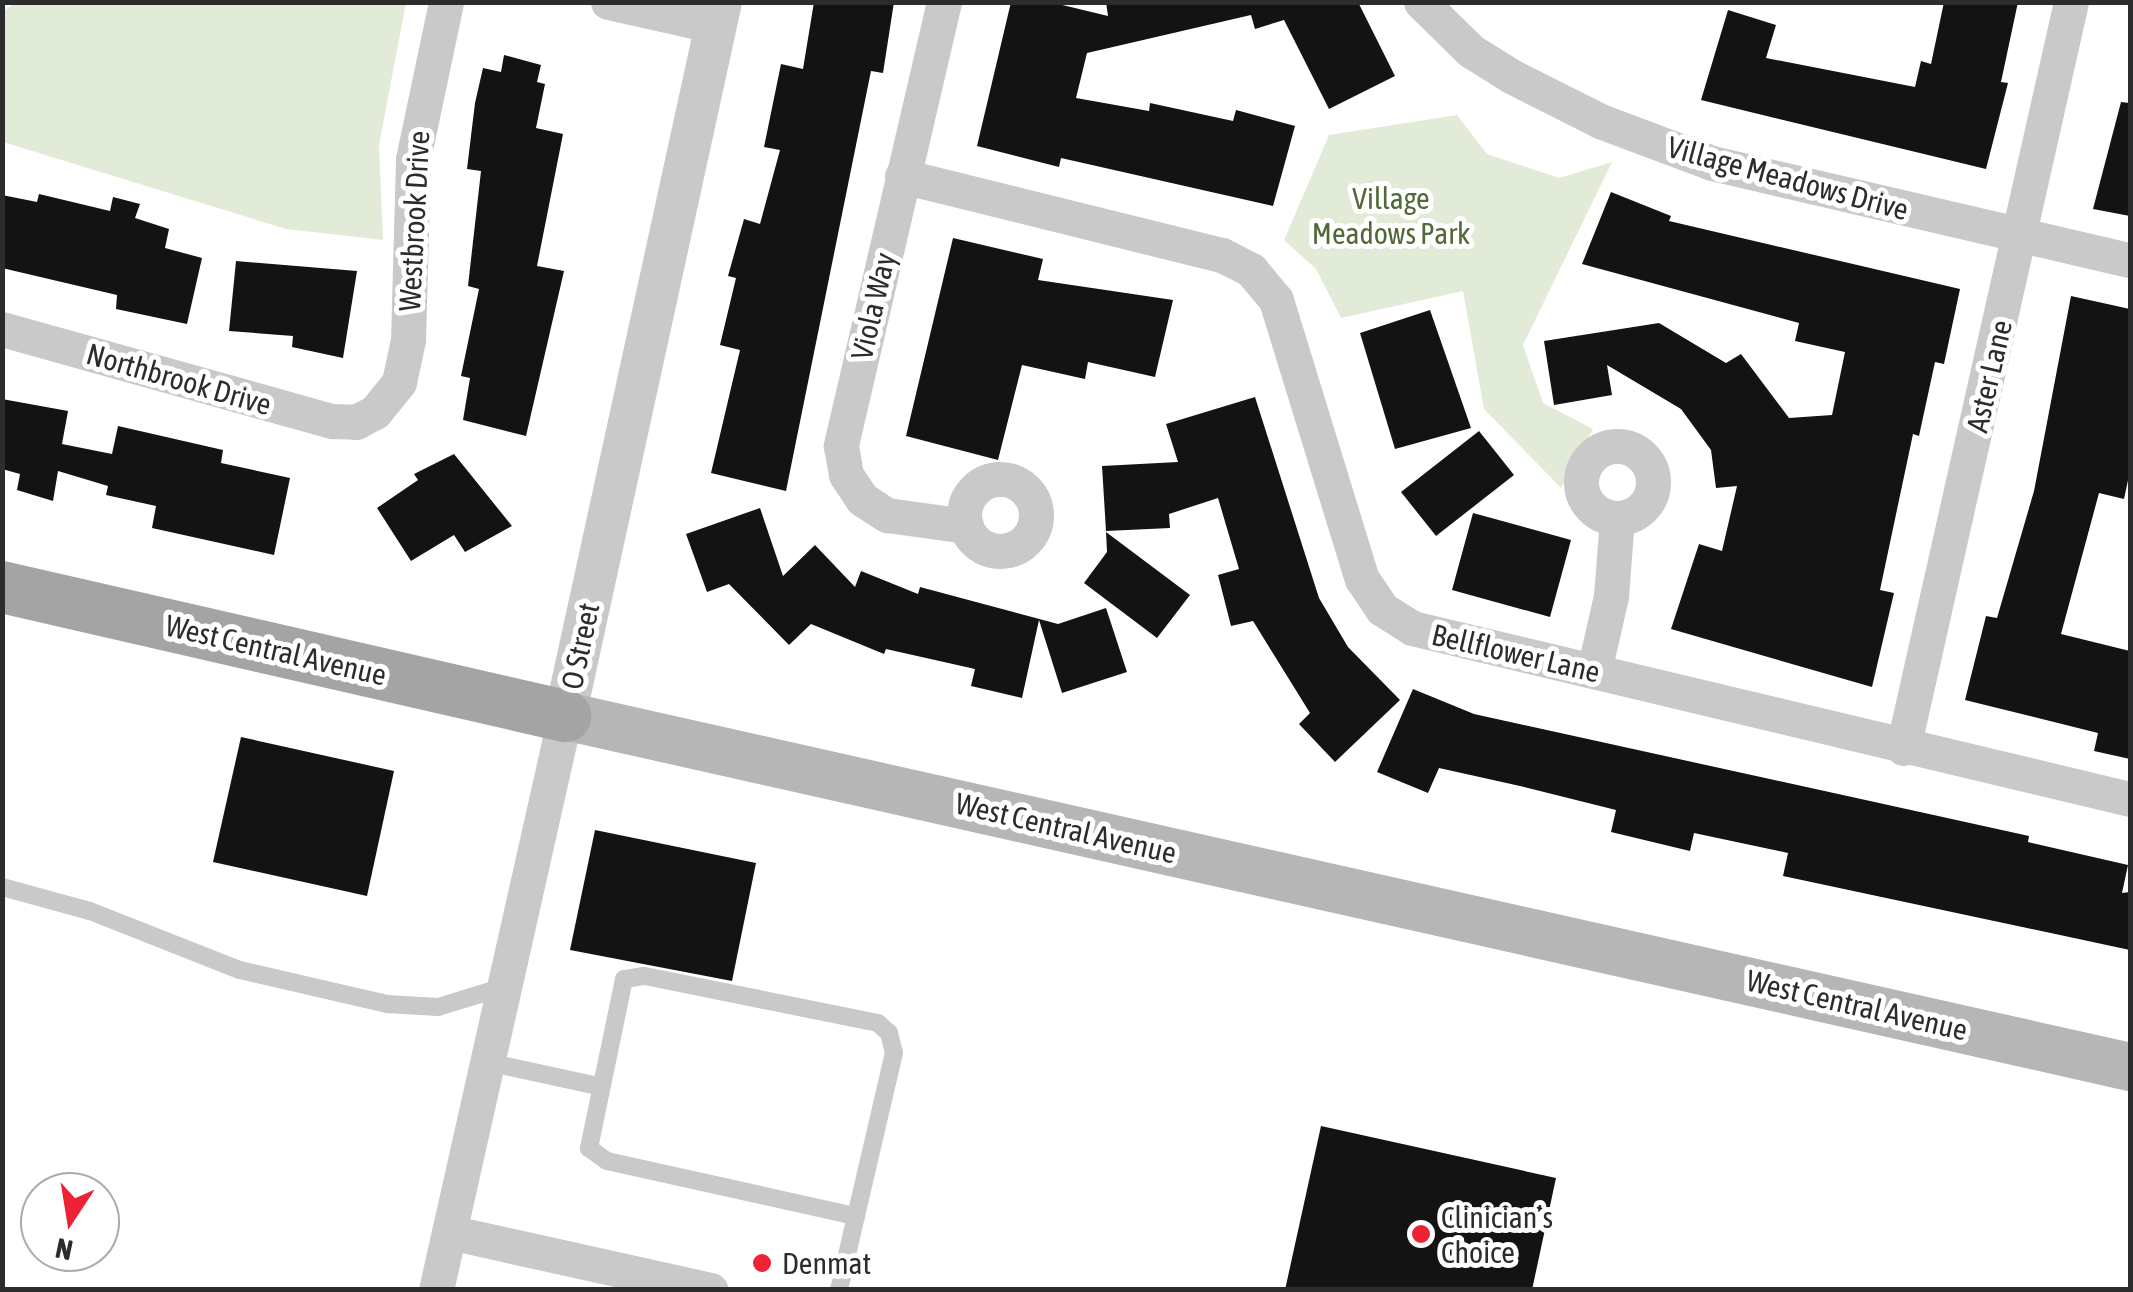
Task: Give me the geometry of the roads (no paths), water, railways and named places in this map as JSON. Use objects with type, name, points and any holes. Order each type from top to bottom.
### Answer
[{"type":"main road","name":"West Central Avenue","points":[[2,586],[2130,1067]]},
{"type":"street","name":"Westbrook Drive","points":[[356,422],[391,398],[408,340],[413,159],[446,2]]},
{"type":"street","points":[[608,2],[718,14]]},
{"type":"street","name":"Viola Way","points":[[944,2],[841,446],[846,474],[862,499],[886,514],[966,526]]},
{"type":"street","name":"Village Meadows Drive","points":[[1422,2],[1470,51],[1600,121],[1712,163],[2130,260]]},
{"type":"street","name":"Aster Lane","points":[[1904,748],[2071,2]]},
{"type":"street","name":"O Street","points":[[436,1290],[718,14]]},
{"type":"street","name":"Bellflower Lane","points":[[902,176],[1222,255],[1251,270],[1276,300],[1362,579],[1382,609],[1412,628],[2130,799]]},
{"type":"street","name":"Northbrook Drive","points":[[2,329],[332,422],[356,422]]},
{"type":"street","points":[[1594,671],[1611,596],[1617,518]]},
{"type":"street","points":[[450,1232],[711,1290]]},
{"type":"lane","points":[[2,887],[90,910],[240,970],[387,1004],[438,1007],[504,988]]},
{"type":"lane","points":[[839,1290],[894,1053],[878,1023],[644,976],[624,979],[598,1086],[589,1148],[608,1161],[856,1216]]},
{"type":"lane","points":[[488,1062],[598,1086]]},
{"type":"place","name":"Clinician’s Choice","points":[[1421,1234]]},
{"type":"place","name":"Denmat","points":[[762,1263]]},
{"type":"park label","name":"Village Meadows Park","points":[[1391,215]]}]
